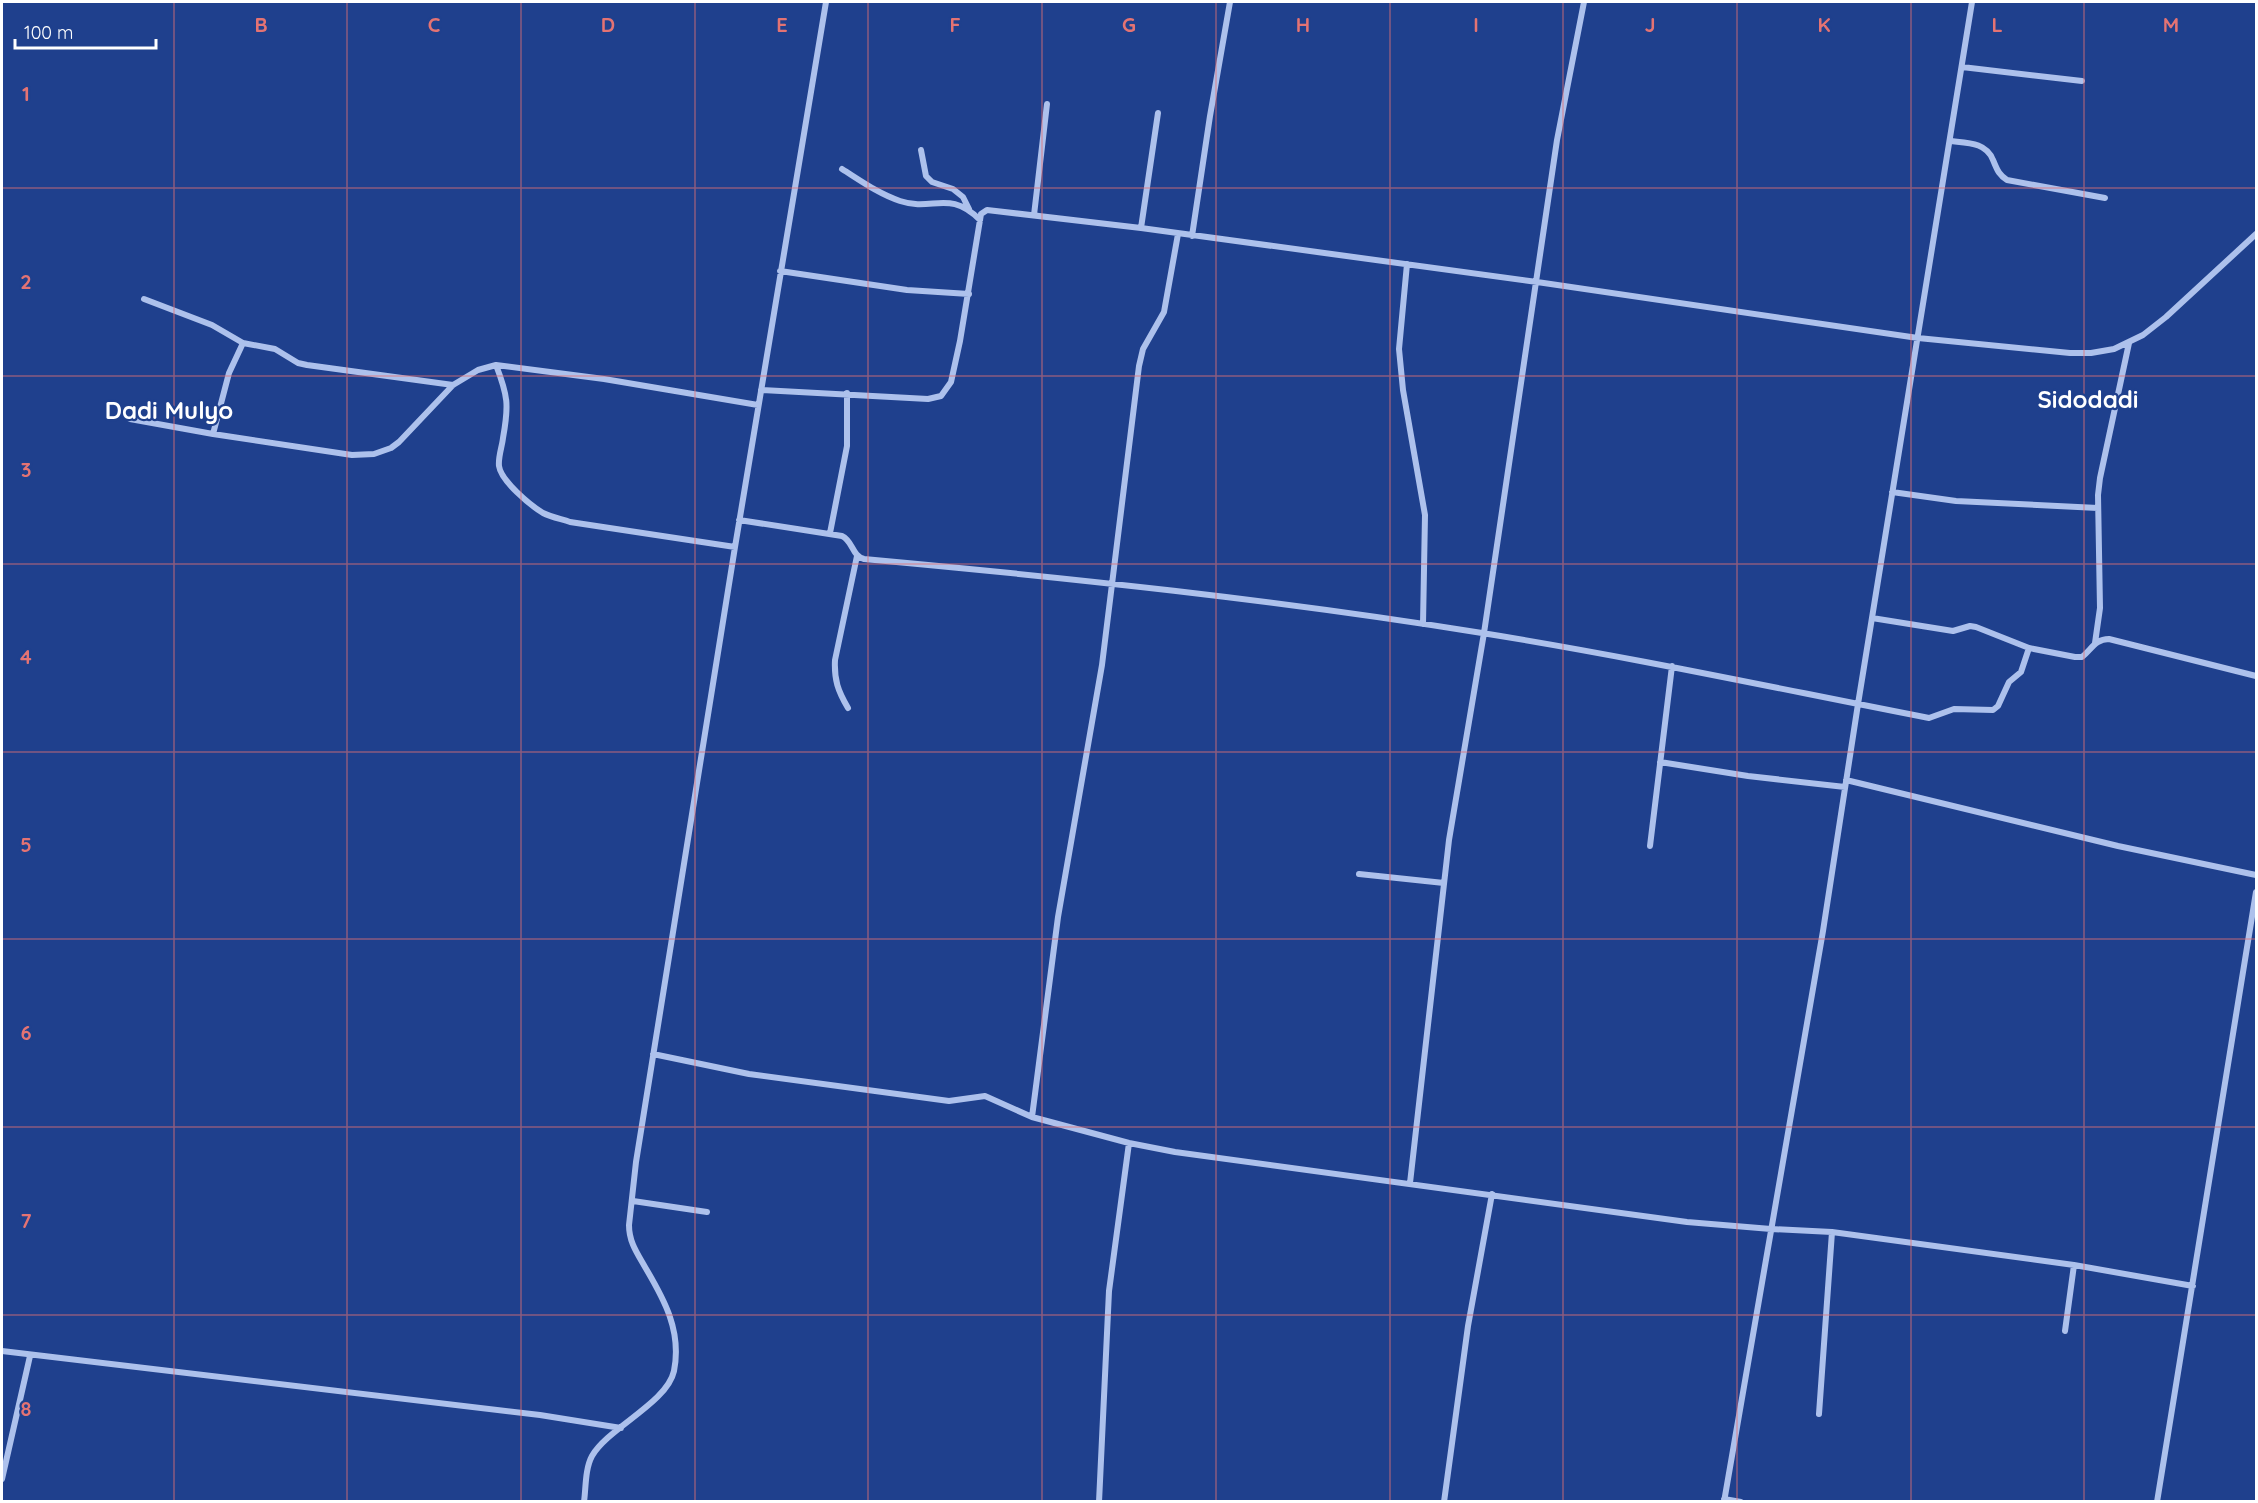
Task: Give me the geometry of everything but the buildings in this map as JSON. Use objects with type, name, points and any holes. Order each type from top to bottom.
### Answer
[{"type":"street","points":[[584,1502],[591,1459],[602,1445],[665,1389],[674,1373],[676,1357],[673,1322],[669,1310],[630,1240],[629,1225],[636,1162],[739,520],[826,2]]},
{"type":"street","points":[[1192,236],[1230,2]]},
{"type":"street","points":[[1410,1183],[1450,836],[1484,633],[1557,140],[1584,2]]},
{"type":"street","points":[[1741,1502],[1724,1500],[1818,964],[1972,2]]},
{"type":"street","points":[[1962,67],[2082,81]]},
{"type":"street","points":[[1034,214],[1047,104]]},
{"type":"street","points":[[1141,228],[1158,113]]},
{"type":"street","points":[[1950,141],[1985,148],[1991,155],[1997,171],[2007,180],[2105,198]]},
{"type":"street","points":[[921,150],[926,176],[932,182],[953,189],[963,197],[980,220]]},
{"type":"street","points":[[842,169],[876,190],[902,202],[957,203],[970,209]]},
{"type":"street","points":[[761,390],[928,399],[940,396],[951,382],[969,294],[981,214],[987,210],[1034,214],[1407,264],[1918,338],[2070,353],[2091,353],[2114,349],[2143,335],[2166,317],[2256,234]]},
{"type":"street","points":[[1032,1117],[1058,917],[1102,662],[1141,358],[1164,312],[1178,234]]},
{"type":"street","points":[[1407,264],[1399,349],[1403,390],[1425,515],[1423,624]]},
{"type":"street","points":[[780,271],[907,290],[969,294]]},
{"type":"street","points":[[144,300],[212,326],[243,343],[275,350],[298,363],[453,385]]},
{"type":"street","points":[[213,434],[229,373],[243,343]]},
{"type":"street","points":[[2095,643],[2100,609],[2098,508],[2102,463],[2129,343]]},
{"type":"street","points":[[130,419],[342,453],[374,454],[391,448],[399,442],[453,385],[478,370],[496,365],[604,379],[758,405]]},
{"type":"street","points":[[496,365],[505,388],[508,406],[500,458],[501,471],[506,482],[534,506],[542,512],[570,522],[735,547]]},
{"type":"street","points":[[830,533],[847,446],[847,393]]},
{"type":"street","points":[[1892,492],[1956,501],[2098,508]]},
{"type":"street","points":[[739,520],[830,533],[849,540],[856,556],[835,660],[834,677],[838,690],[849,708]]},
{"type":"street","points":[[856,556],[864,559],[1112,583],[1298,605],[1484,633],[1672,666],[1929,718],[1954,709],[1993,710],[1998,706],[2009,682],[2021,672],[2029,648]]},
{"type":"street","points":[[1872,618],[1953,631],[1970,626],[1976,627],[2029,648],[2075,657],[2082,657],[2095,643],[2102,639],[2109,639],[2256,676]]},
{"type":"street","points":[[1650,846],[1672,666]]},
{"type":"street","points":[[1660,762],[1748,776],[1846,784],[2256,875]]},
{"type":"street","points":[[1359,874],[1444,883]]},
{"type":"street","points":[[2157,1502],[2256,892]]},
{"type":"street","points":[[654,1054],[749,1074],[949,1101],[985,1095],[1032,1117],[1129,1143],[1175,1152],[1687,1222],[1832,1232],[2074,1265],[2193,1286]]},
{"type":"street","points":[[1099,1502],[1109,1291],[1129,1143]]},
{"type":"street","points":[[1444,1502],[1468,1326],[1492,1194]]},
{"type":"street","points":[[633,1201],[706,1212]]},
{"type":"street","points":[[1819,1414],[1832,1232]]},
{"type":"street","points":[[2065,1331],[2074,1265]]},
{"type":"street","points":[[2,1352],[540,1415],[621,1428]]},
{"type":"street","points":[[2,1479],[30,1356]]},
{"type":"district","name":"Sidodadi","points":[[2088,400]]},
{"type":"district","name":"Dadi Mulyo","points":[[169,411]]}]
